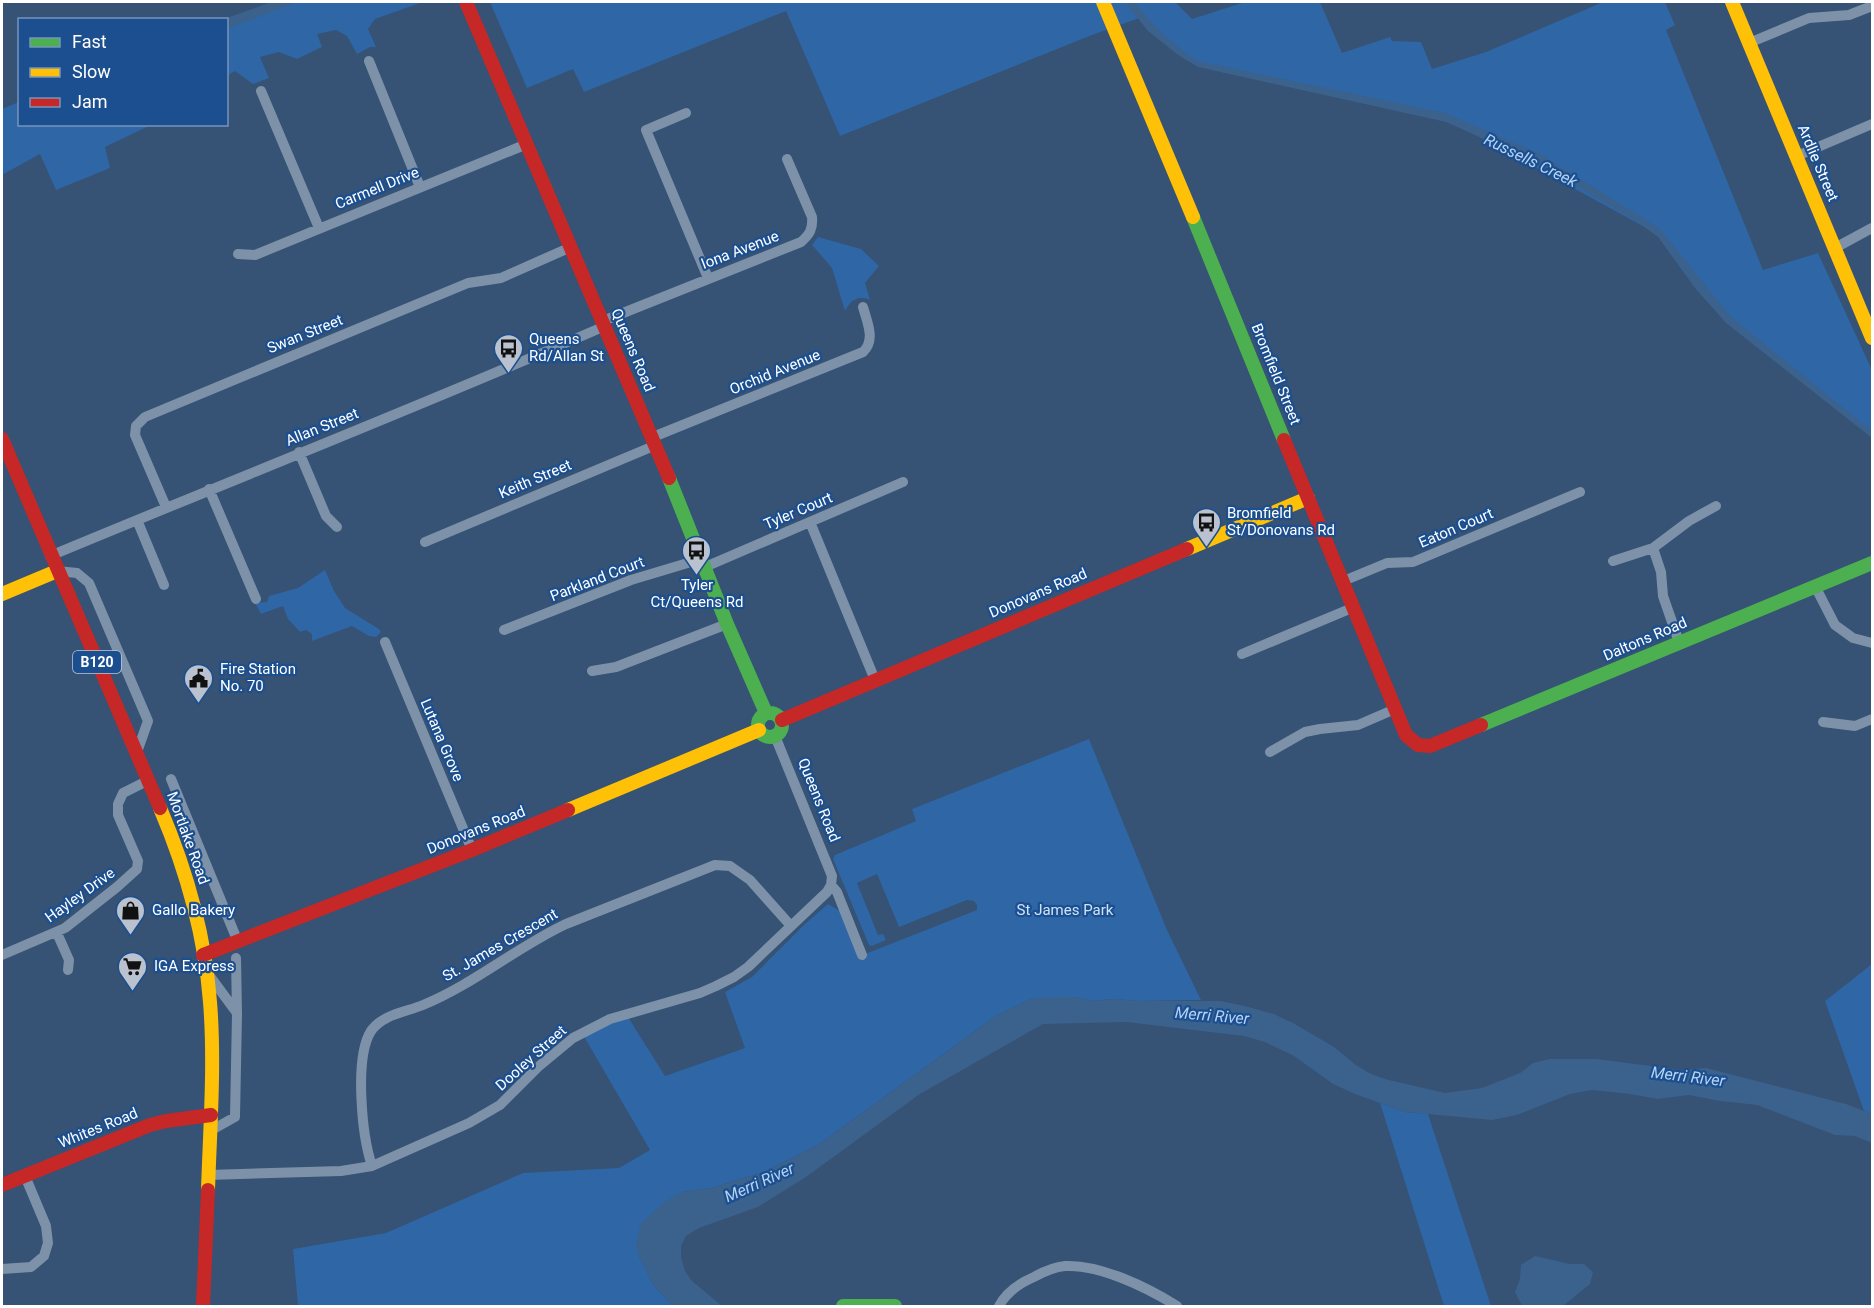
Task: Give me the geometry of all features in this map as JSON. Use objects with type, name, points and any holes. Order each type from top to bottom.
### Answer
[{"type":"street","name":"Queens Road","points":[[466,2],[654,441],[727,624],[766,713]]},
{"type":"street","name":"Bromfield Street","points":[[1103,2],[1203,238],[1341,582],[1406,735],[1418,745],[1430,746]]},
{"type":"street","name":"Ardlie Street","points":[[1732,2],[1835,248],[1869,319],[1872,338]]},
{"type":"street","points":[[1749,43],[1809,18],[1849,15],[1872,6]]},
{"type":"street","points":[[369,61],[420,187]]},
{"type":"street","points":[[261,91],[319,228]]},
{"type":"street","points":[[686,113],[646,130],[708,278]]},
{"type":"street","points":[[1797,156],[1872,124]]},
{"type":"street","name":"Carmell Drive","points":[[238,254],[255,255],[527,144]]},
{"type":"street","name":"Iona Avenue","points":[[604,323],[708,278],[801,242],[809,236],[813,227],[812,216],[787,159]]},
{"type":"street","points":[[1835,248],[1872,228]]},
{"type":"street","name":"Swan Street","points":[[166,507],[135,435],[136,426],[145,417],[468,283],[501,278],[571,247]]},
{"type":"street","name":"Orchid Avenue","points":[[654,441],[863,352],[869,347],[871,337],[862,307]]},
{"type":"street","name":"Allan Street","points":[[50,556],[299,452],[483,379],[604,323]]},
{"type":"street","name":"Mortlake Road","points":[[2,439],[50,556],[149,780],[181,859],[196,914],[207,973],[211,1019],[211,1115],[203,1306]]},
{"type":"street","name":"Keith Street","points":[[425,542],[654,441]]},
{"type":"street","points":[[299,452],[326,516],[337,527]]},
{"type":"street","name":"Tyler Court","points":[[703,563],[810,522],[903,482]]},
{"type":"street","points":[[209,489],[255,601]]},
{"type":"street","name":"Eaton Court","points":[[1341,582],[1387,563],[1413,562],[1580,492]]},
{"type":"street","name":"Donovans Road","points":[[782,720],[1308,498]]},
{"type":"street","points":[[1613,561],[1653,548],[1689,521],[1716,506]]},
{"type":"street","points":[[137,520],[164,585]]},
{"type":"street","points":[[810,522],[875,680]]},
{"type":"street","points":[[1653,548],[1661,572],[1663,596],[1679,642]]},
{"type":"street","name":"Parkland Court","points":[[504,630],[631,580],[703,563]]},
{"type":"street","name":"Daltons Road","points":[[1430,746],[1872,563]]},
{"type":"street","points":[[2,594],[57,571],[77,573],[89,583],[148,721],[137,752]]},
{"type":"street","points":[[1815,586],[1835,625],[1853,638],[1872,643]]},
{"type":"street","points":[[1242,654],[1352,608]]},
{"type":"street","points":[[592,671],[616,667],[727,624]]},
{"type":"street","name":"Lutana Grove","points":[[385,642],[472,850]]},
{"type":"street","points":[[1270,752],[1305,732],[1358,725],[1395,709]]},
{"type":"street","points":[[766,713],[775,714],[782,720],[781,731],[775,736],[766,736],[759,730],[758,721],[766,713]]},
{"type":"street","points":[[1823,722],[1855,726],[1872,719]]},
{"type":"street","name":"Donovans Road","points":[[203,954],[472,850],[759,730]]},
{"type":"street","name":"Queens Road","points":[[775,736],[862,955]]},
{"type":"street","name":"Mortlake Road","points":[[171,779],[238,942]]},
{"type":"street","name":"Hayley Drive","points":[[2,955],[57,933],[137,869],[138,861],[118,815],[118,804],[123,793],[149,780]]},
{"type":"street","name":"St. James Crescent","points":[[372,1166],[361,1106],[362,1075],[365,1044],[372,1030],[384,1019],[424,1005],[468,982],[566,924],[715,866],[730,866],[743,874],[790,926]]},
{"type":"street","name":"Dooley Street","points":[[208,1175],[341,1171],[372,1166],[469,1123],[500,1105],[538,1067],[573,1038],[610,1019],[700,993],[734,977],[748,967],[827,892],[832,880]]},
{"type":"street","points":[[57,933],[69,960],[68,970]]},
{"type":"street","points":[[210,1131],[236,1117],[236,958]]},
{"type":"street","name":"Mortlake Road","points":[[207,973],[237,1014]]},
{"type":"street","name":"Whites Road","points":[[2,1185],[150,1125],[211,1115]]},
{"type":"street","points":[[2,1269],[32,1267],[44,1256],[48,1243],[46,1226],[24,1176]]},
{"type":"street","points":[[999,1306],[1004,1298],[1023,1281],[1062,1266],[1088,1266],[1118,1276],[1178,1306]]},
{"type":"street","points":[[843,1306],[894,1306]]},
{"type":"green space","points":[[281,2],[423,2],[375,19],[368,29],[376,47],[370,47],[357,54],[347,36],[336,30],[317,34],[322,47],[297,59],[279,52],[260,57],[269,78],[253,84],[235,71],[228,75],[228,21]]},
{"type":"green space","points":[[490,2],[1175,2],[1192,19],[1245,2],[1320,2],[1342,53],[1390,37],[1392,41],[1421,42],[1432,69],[1486,52],[1603,2],[1665,2],[1675,25],[1666,30],[1763,270],[1818,253],[1872,370],[1872,433],[1728,321],[1661,236],[1447,119],[1198,64],[1142,17],[840,136],[786,11],[584,92],[573,69],[527,88]]},
{"type":"green space","points":[[18,102],[18,126],[149,126],[105,147],[110,168],[56,190],[40,154],[2,175],[2,109]]},
{"type":"green space","points":[[818,237],[861,249],[879,266],[865,283],[870,300],[861,298],[855,300],[845,311],[832,268],[812,245]]},
{"type":"green space","points":[[325,570],[334,591],[345,608],[379,629],[381,632],[376,637],[369,636],[352,626],[312,641],[312,634],[306,630],[300,632],[288,619],[283,606],[261,614],[255,603],[267,602],[269,596],[298,588]]},
{"type":"green space","name":"St James Park","points":[[1089,739],[1167,930],[1201,1000],[1091,1001],[1076,997],[1031,999],[996,1016],[818,1145],[766,1171],[712,1188],[682,1192],[639,1256],[654,1286],[673,1306],[298,1306],[293,1249],[386,1233],[523,1173],[619,1168],[650,1150],[582,1033],[626,1014],[665,1076],[745,1048],[725,992],[752,977],[828,904],[840,911],[860,956],[977,910],[974,901],[967,900],[899,927],[877,874],[857,883],[878,935],[883,934],[886,940],[872,946],[869,945],[833,859],[835,855],[916,821],[912,809]]},
{"type":"green space","points":[[1872,964],[1872,1114],[1864,1111],[1825,1001]]},
{"type":"green space","points":[[1380,1103],[1405,1112],[1428,1114],[1491,1306],[1444,1306]]},
{"type":"water","points":[[271,2],[297,2],[228,29],[227,18]]},
{"type":"water","name":"Russells Creek","points":[[1125,2],[1135,2],[1163,34],[1197,61],[1445,113],[1540,154],[1660,229],[1731,317],[1872,431],[1872,438],[1726,323],[1695,288],[1658,237],[1636,221],[1535,162],[1446,122],[1198,67],[1178,55],[1148,31]]},
{"type":"water","name":"Merri River","points":[[1076,997],[1091,1001],[1116,999],[1220,1001],[1245,1006],[1274,1014],[1293,1023],[1334,1047],[1369,1073],[1445,1093],[1482,1088],[1520,1073],[1533,1063],[1549,1059],[1597,1059],[1681,1070],[1706,1068],[1846,1104],[1872,1114],[1872,1143],[1855,1136],[1835,1135],[1757,1105],[1689,1095],[1658,1099],[1592,1090],[1570,1094],[1517,1115],[1492,1120],[1405,1112],[1333,1084],[1294,1056],[1265,1042],[1244,1036],[1126,1022],[1043,1024],[920,1094],[806,1177],[758,1207],[699,1228],[686,1236],[681,1246],[685,1271],[691,1280],[722,1306],[673,1306],[654,1286],[639,1256],[636,1244],[640,1225],[664,1202],[682,1192],[712,1188],[766,1171],[818,1145],[996,1016],[1031,999]]},
{"type":"water","points":[[1535,1256],[1570,1264],[1584,1264],[1593,1272],[1590,1284],[1563,1306],[1522,1306],[1515,1292],[1520,1279],[1521,1265]]},
{"type":"traffic: fast","points":[[1193,217],[1284,440]]},
{"type":"traffic: fast","points":[[669,478],[727,624],[766,713]]},
{"type":"traffic: fast","points":[[1481,725],[1872,563]]},
{"type":"traffic: fast","points":[[770,713],[779,716],[782,725],[779,734],[770,737],[761,734],[758,725],[761,716],[770,713]]},
{"type":"traffic: fast","points":[[843,1306],[895,1306]]},
{"type":"traffic: slow","points":[[1103,2],[1193,217]]},
{"type":"traffic: slow","points":[[1732,2],[1872,338]]},
{"type":"traffic: slow","points":[[1187,549],[1308,498]]},
{"type":"traffic: slow","points":[[2,594],[57,571]]},
{"type":"traffic: slow","points":[[568,810],[759,730]]},
{"type":"traffic: slow","points":[[160,808],[186,879],[204,952],[210,1002],[212,1049],[208,1190]]},
{"type":"traffic: jam","points":[[466,2],[669,478]]},
{"type":"traffic: jam","points":[[2,439],[160,808]]},
{"type":"traffic: jam","points":[[1284,440],[1406,735],[1418,745],[1430,746],[1481,725]]},
{"type":"traffic: jam","points":[[782,720],[1187,549]]},
{"type":"traffic: jam","points":[[203,955],[568,810]]},
{"type":"traffic: jam","points":[[2,1185],[150,1125],[211,1115]]},
{"type":"traffic: jam","points":[[203,1306],[208,1190]]},
{"type":"place","name":"Queens Rd/Allan St","points":[[508,374]]},
{"type":"place","name":"Bromfield St/Donovans Rd","points":[[1206,548]]},
{"type":"place","name":"Tyler Ct/Queens Rd","points":[[697,576]]},
{"type":"place","name":"Fire Station No. 70","points":[[199,704]]},
{"type":"place","name":"Gallo Bakery","points":[[131,936]]},
{"type":"place","name":"IGA Express","points":[[133,992]]}]
